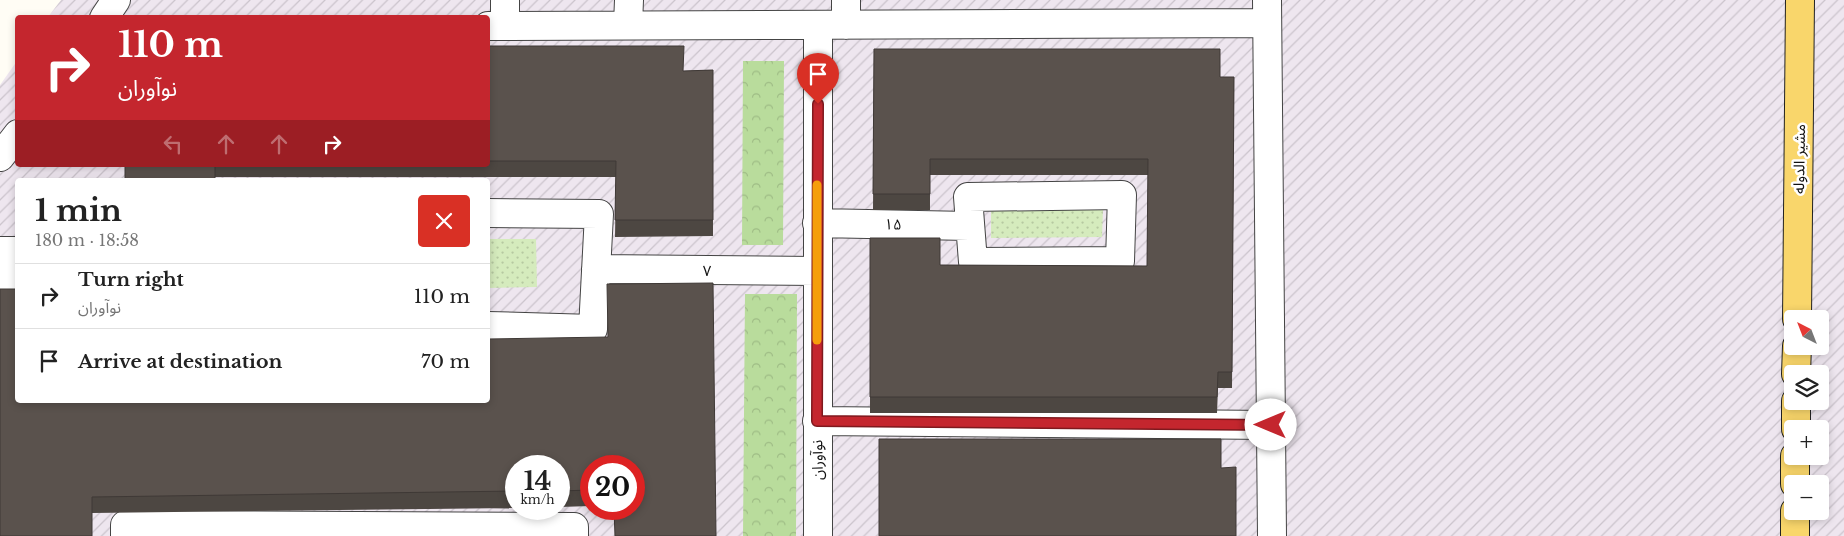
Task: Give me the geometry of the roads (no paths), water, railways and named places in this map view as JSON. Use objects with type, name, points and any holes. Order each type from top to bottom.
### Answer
[{"type":"main road","name":"مشیر الدوله","points":[[1797,310],[1800,0]]},
{"type":"main road","points":[[1795,520],[1795,536]]},
{"type":"street","points":[[106,15],[116,0]]},
{"type":"street","points":[[499,17],[628,12],[818,25],[846,12],[1267,12],[1272,536]]},
{"type":"street","name":"نوآوران","points":[[818,25],[818,536]]},
{"type":"street","points":[[0,157],[15,138]]},
{"type":"street","points":[[1122,195],[1120,261],[973,262],[969,226],[968,197],[1122,195]]},
{"type":"street","points":[[490,213],[599,214],[593,329],[490,326]]},
{"type":"street","name":"۱۵","points":[[817,223],[969,226]]},
{"type":"street","points":[[0,251],[15,251]]},
{"type":"street","name":"۷","points":[[596,269],[817,271]]},
{"type":"street","points":[[0,278],[15,278]]},
{"type":"street","points":[[817,421],[1271,425]]},
{"type":"street","points":[[125,536],[125,525],[574,527],[574,536]]}]
